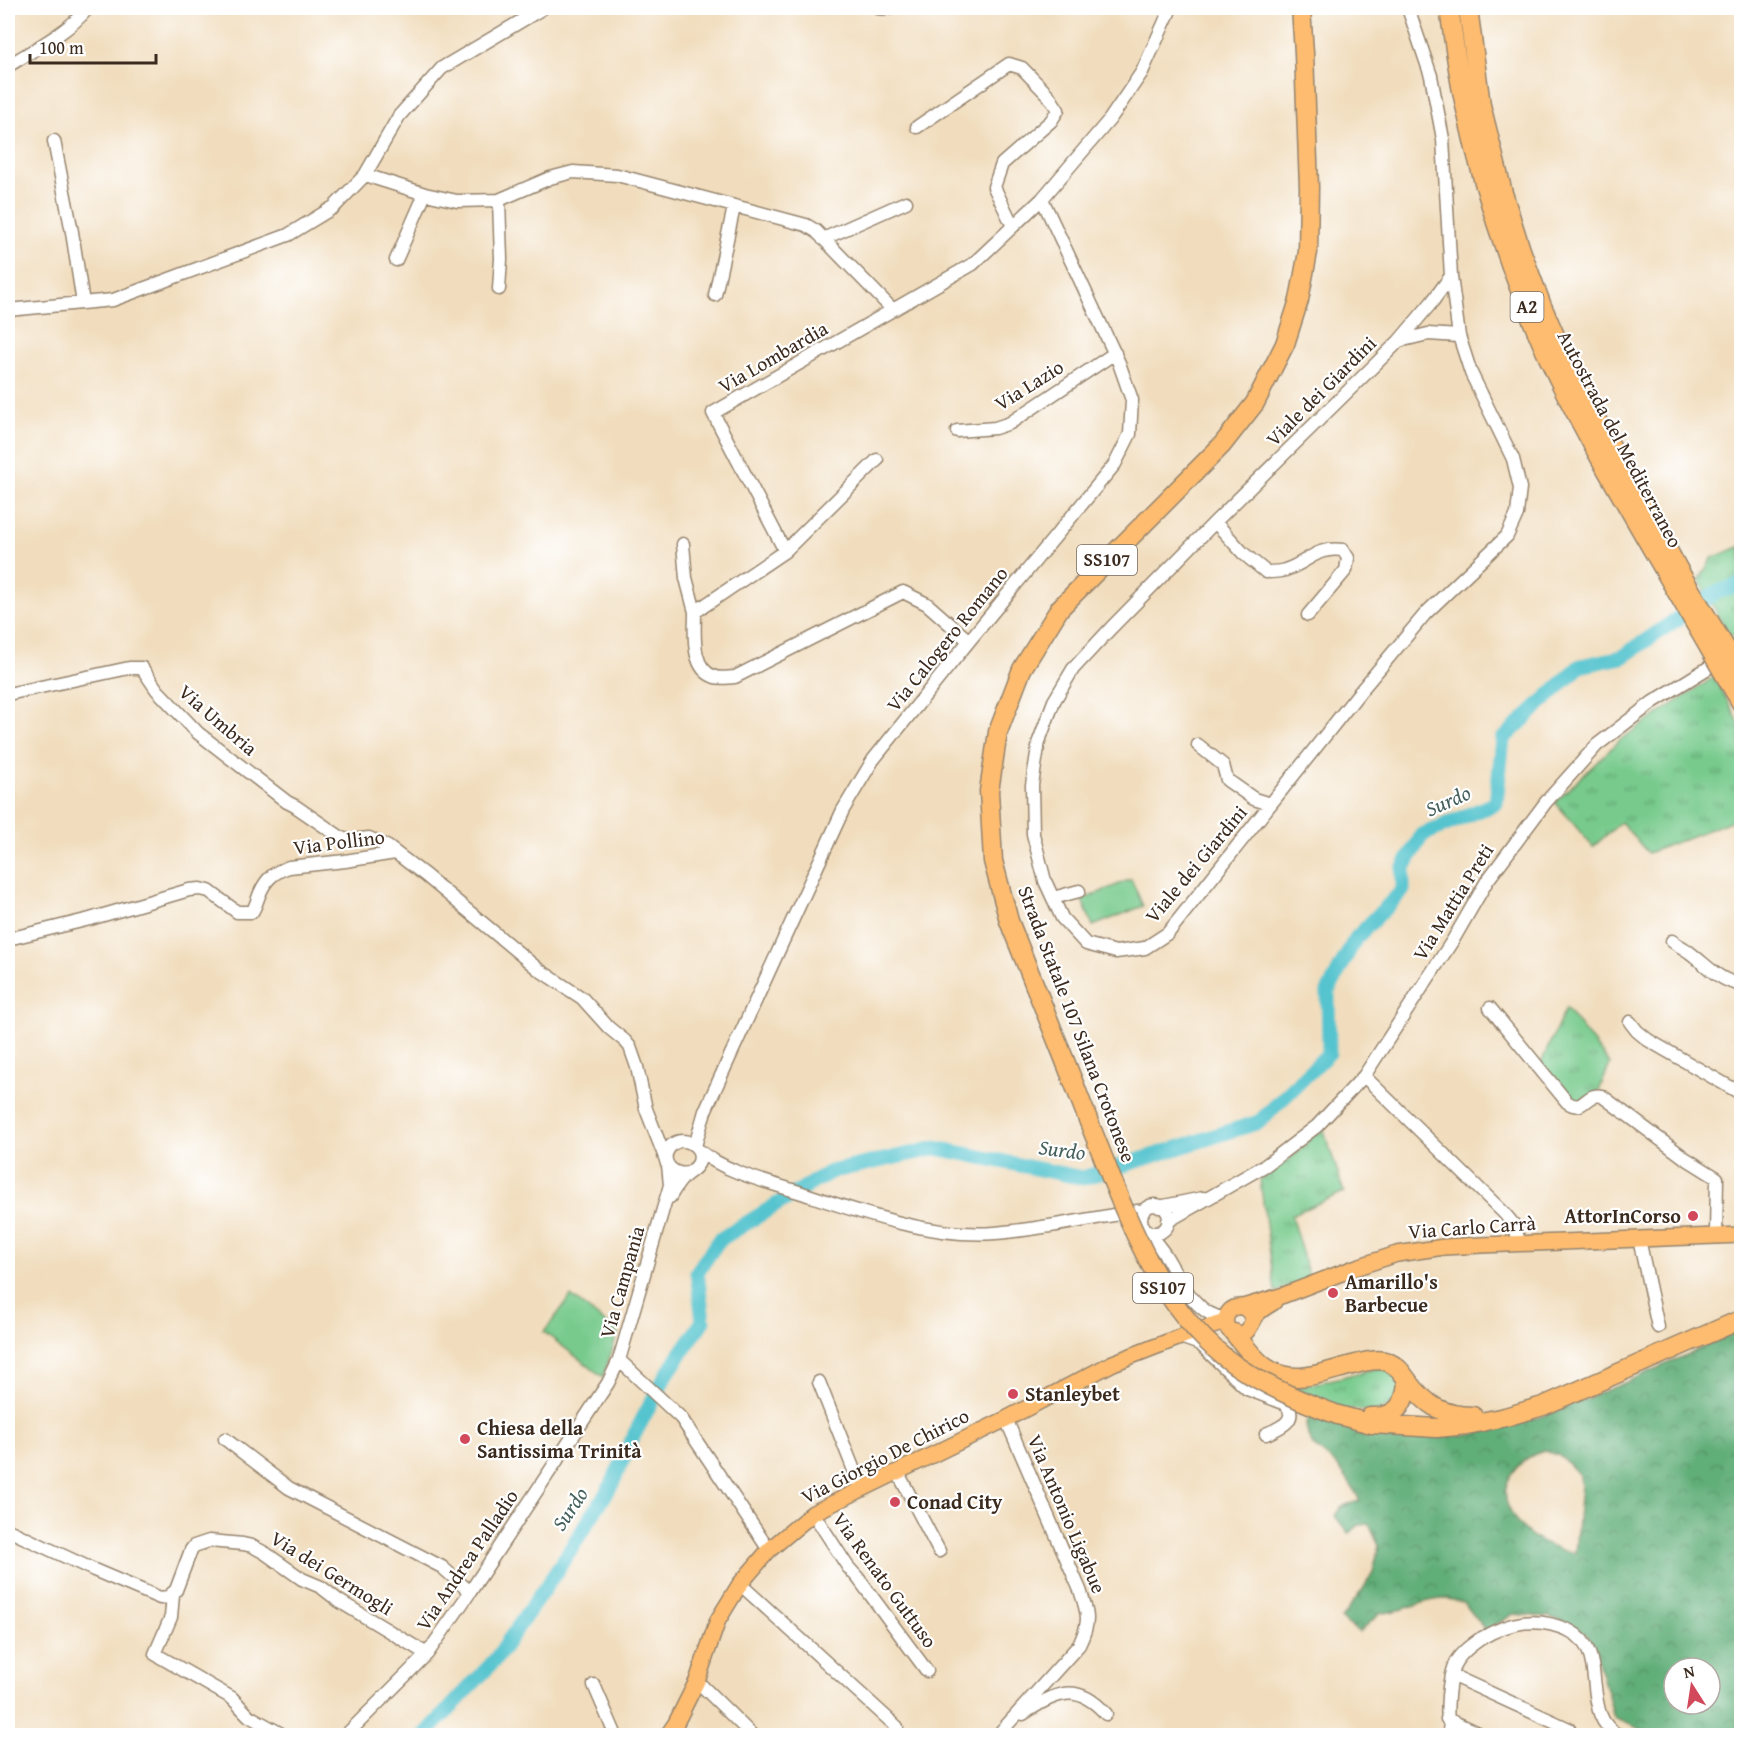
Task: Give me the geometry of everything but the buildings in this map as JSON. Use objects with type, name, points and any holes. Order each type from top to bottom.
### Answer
[{"type":"highway","points":[[1295,8],[1304,53]]},
{"type":"highway","name":"Strada Statale 107 Silana Crotonese","points":[[1301,8],[1309,188],[1308,252],[1299,300],[1285,344],[1255,404],[1222,445],[1060,608],[1022,669],[998,732],[989,791],[993,861],[1009,921],[1128,1220],[1145,1257],[1162,1287],[1206,1340],[1234,1364],[1267,1384],[1301,1402],[1372,1424],[1436,1428],[1467,1425],[1543,1406],[1742,1319]]},
{"type":"highway","name":"Autostrada del Mediterraneo","points":[[1449,8],[1466,110],[1489,197],[1507,255],[1548,356],[1582,423],[1736,679],[1742,704]]},
{"type":"highway","name":"Autostrada del Mediterraneo","points":[[1469,12],[1480,105],[1521,250],[1561,349],[1677,579]]},
{"type":"highway","points":[[1236,1322],[1257,1359],[1274,1373],[1285,1377],[1298,1378],[1369,1360],[1387,1362],[1398,1367],[1420,1397],[1431,1406],[1447,1413],[1466,1416],[1505,1417]]},
{"type":"highway","points":[[1338,1415],[1378,1417],[1389,1414],[1403,1403],[1407,1391],[1407,1380]]},
{"type":"main road","name":"Via Carlo Carrà","points":[[1236,1322],[1259,1312],[1284,1295],[1397,1254],[1444,1247],[1742,1235]]},
{"type":"main road","name":"Via Giorgio De Chirico","points":[[667,1736],[697,1681],[718,1620],[740,1584],[769,1550],[813,1513],[1006,1419],[1113,1363],[1190,1334],[1236,1322]]},
{"type":"street","points":[[8,66],[51,41],[88,8]]},
{"type":"street","points":[[8,310],[113,300],[288,235],[334,207],[365,175],[399,116],[442,68],[543,8]]},
{"type":"street","points":[[878,8],[891,8]]},
{"type":"street","points":[[365,175],[425,194],[457,201],[499,200],[550,178],[573,172],[616,175],[806,225],[816,231],[893,310],[973,264],[1042,199],[1110,119],[1142,72],[1171,8]]},
{"type":"street","name":"Viale dei Giardini","points":[[1408,8],[1431,76],[1443,139],[1451,276],[1459,336],[1471,373],[1513,459],[1520,488],[1516,514],[1507,536],[1426,614],[1359,693],[1168,933],[1145,948],[1116,952],[1086,944],[1062,918],[1045,882],[1033,834],[1032,785],[1039,741],[1054,701],[1073,669],[1111,628],[1215,522],[1400,341],[1451,276]]},
{"type":"street","points":[[917,127],[1010,64],[1022,68],[1049,96],[1058,110],[1051,121],[1002,164],[994,187],[1013,226]]},
{"type":"street","points":[[54,141],[83,303]]},
{"type":"street","points":[[396,260],[425,194]]},
{"type":"street","name":"Via Calogero Romano","points":[[705,1111],[843,810],[873,760],[1115,464],[1130,434],[1132,400],[1115,353],[1042,199]]},
{"type":"street","points":[[499,200],[501,259],[499,289]]},
{"type":"street","points":[[823,239],[906,202]]},
{"type":"street","points":[[715,295],[734,207]]},
{"type":"street","name":"Via Lombardia","points":[[785,551],[713,413],[893,310]]},
{"type":"street","name":"Viale dei Giardini","points":[[1400,341],[1428,334],[1459,336]]},
{"type":"street","name":"Via Lazio","points":[[957,431],[995,428],[1010,423],[1115,353]]},
{"type":"street","points":[[695,612],[785,551],[877,460]]},
{"type":"street","points":[[1215,522],[1243,553],[1266,572],[1285,570],[1330,548],[1342,550],[1348,558],[1346,570],[1308,615]]},
{"type":"street","points":[[683,544],[686,578],[695,612],[694,651],[704,669],[716,677],[735,677],[903,592],[927,604],[969,641]]},
{"type":"street","name":"Via Mattia Preti","points":[[1216,1195],[1159,1207],[1152,1206],[1144,1220],[1156,1233],[1161,1232],[1168,1224],[1216,1195],[1287,1150],[1317,1126],[1364,1076],[1453,940],[1487,881],[1546,802],[1597,745],[1653,702],[1742,647]]},
{"type":"street","name":"Via Umbria","points":[[8,694],[129,668],[142,668],[156,690],[198,733],[287,802],[343,839],[369,838],[395,853]]},
{"type":"street","points":[[1198,745],[1223,765],[1227,780],[1254,800],[1270,804]]},
{"type":"street","name":"Via Pollino","points":[[8,939],[90,919],[189,890],[209,891],[237,912],[252,912],[267,880],[282,869],[395,853],[425,875],[538,969],[582,998],[609,1028],[625,1041],[630,1047],[637,1067],[641,1092],[667,1162]]},
{"type":"street","points":[[1053,898],[1079,891]]},
{"type":"street","points":[[1672,942],[1688,951],[1716,976],[1730,983],[1742,985]]},
{"type":"street","points":[[1490,1008],[1567,1102],[1578,1106],[1591,1096],[1602,1096],[1685,1158],[1717,1178],[1716,1235]]},
{"type":"street","points":[[1630,1022],[1648,1040],[1742,1094]]},
{"type":"street","points":[[1364,1076],[1504,1213],[1514,1225],[1520,1244]]},
{"type":"street","points":[[705,1111],[692,1132],[667,1151],[667,1162],[678,1174],[707,1170],[737,1173]]},
{"type":"street","points":[[690,1172],[698,1164],[697,1148],[705,1111]]},
{"type":"street","points":[[653,1129],[666,1139],[687,1141],[710,1159],[737,1173],[900,1222],[938,1230],[994,1233],[1098,1217],[1144,1220],[1172,1269],[1196,1303],[1201,1318],[1190,1334],[1247,1389],[1289,1407],[1290,1415],[1287,1423],[1266,1434]]},
{"type":"street","name":"Via Campania","points":[[619,1360],[670,1185],[667,1162]]},
{"type":"street","name":"Via Campania","points":[[662,1215],[675,1186],[690,1172]]},
{"type":"street","points":[[1159,1207],[1167,1213],[1166,1255]]},
{"type":"street","points":[[1639,1239],[1658,1327]]},
{"type":"street","points":[[1196,1303],[1236,1322]]},
{"type":"street","points":[[619,1360],[681,1418],[769,1550]]},
{"type":"street","name":"Via Andrea Palladio","points":[[345,1736],[427,1654],[592,1410],[619,1360]]},
{"type":"street","points":[[819,1382],[861,1488]]},
{"type":"street","name":"Via Antonio Ligabue","points":[[997,1736],[1079,1645],[1086,1631],[1088,1614],[1080,1590],[1006,1419]]},
{"type":"street","points":[[225,1439],[289,1488],[442,1567],[470,1592]]},
{"type":"street","points":[[897,1471],[939,1551]]},
{"type":"street","name":"Via Renato Guttuso","points":[[813,1513],[848,1567],[927,1671]]},
{"type":"street","points":[[8,1530],[160,1598],[173,1595],[171,1617],[155,1654],[232,1698],[249,1716],[285,1736]]},
{"type":"street","name":"Via dei Germogli","points":[[173,1595],[194,1545],[209,1541],[243,1544],[265,1553],[302,1579],[321,1587],[339,1601],[427,1654]]},
{"type":"street","points":[[740,1584],[897,1727]]},
{"type":"street","points":[[1454,1736],[1447,1719],[1449,1683],[1455,1664],[1463,1652],[1491,1633],[1511,1624],[1527,1622],[1551,1623],[1584,1640],[1591,1658],[1599,1709],[1604,1721],[1614,1734]]},
{"type":"street","points":[[1451,1675],[1569,1729]]},
{"type":"street","points":[[697,1681],[753,1736]]},
{"type":"street","points":[[594,1685],[616,1736]]},
{"type":"street","points":[[1010,1722],[1059,1694],[1071,1693],[1081,1695],[1096,1703],[1106,1714]]},
{"type":"street","points":[[1447,1719],[1484,1736]]},
{"type":"green space","points":[[1741,546],[1741,630],[1730,637],[1699,580],[1712,558]]},
{"type":"green space","points":[[1714,677],[1741,726],[1741,817],[1648,853],[1621,822],[1593,847],[1555,802],[1621,739]]},
{"type":"green space","points":[[1131,879],[1143,906],[1093,926],[1082,900]]},
{"type":"green space","points":[[1566,1008],[1610,1064],[1599,1091],[1576,1105],[1540,1065]]},
{"type":"green space","points":[[1323,1127],[1344,1192],[1291,1215],[1310,1280],[1275,1292],[1260,1179],[1290,1159]]},
{"type":"green space","points":[[571,1296],[618,1333],[603,1377],[544,1332]]},
{"type":"green space","points":[[1741,1330],[1741,1735],[1654,1735],[1614,1718],[1593,1643],[1585,1633],[1572,1624],[1549,1617],[1513,1614],[1486,1631],[1464,1603],[1444,1599],[1381,1613],[1359,1632],[1341,1619],[1373,1572],[1379,1546],[1369,1524],[1359,1525],[1349,1534],[1335,1516],[1342,1507],[1360,1501],[1338,1467],[1316,1449],[1309,1439],[1306,1422],[1313,1413],[1429,1436],[1468,1435],[1511,1426],[1548,1414],[1622,1384]],"holes":[[[1545,1451],[1558,1455],[1579,1475],[1581,1485],[1575,1554],[1545,1544],[1528,1533],[1513,1517],[1506,1499],[1509,1480],[1522,1463]]]},
{"type":"green space","points":[[1383,1367],[1400,1376],[1400,1400],[1378,1412],[1343,1409],[1291,1387],[1315,1383]]},
{"type":"waterway","name":"Surdo","points":[[424,1736],[495,1660],[556,1572],[612,1484],[633,1437],[665,1377],[703,1321],[697,1272],[719,1240],[830,1172],[936,1148],[1083,1178],[1259,1122],[1329,1053],[1328,992],[1355,939],[1403,890],[1403,869],[1422,835],[1496,803],[1503,739],[1580,666],[1622,657],[1715,593],[1742,584]]},
{"type":"place","name":"AttorInCorso","points":[[1693,1216]]},
{"type":"place","name":"Amarillo's Barbecue","points":[[1333,1293]]},
{"type":"place","name":"Stanleybet","points":[[1013,1394]]},
{"type":"place","name":"Chiesa della Santissima Trinità","points":[[465,1439]]},
{"type":"place","name":"Conad City","points":[[895,1502]]}]
